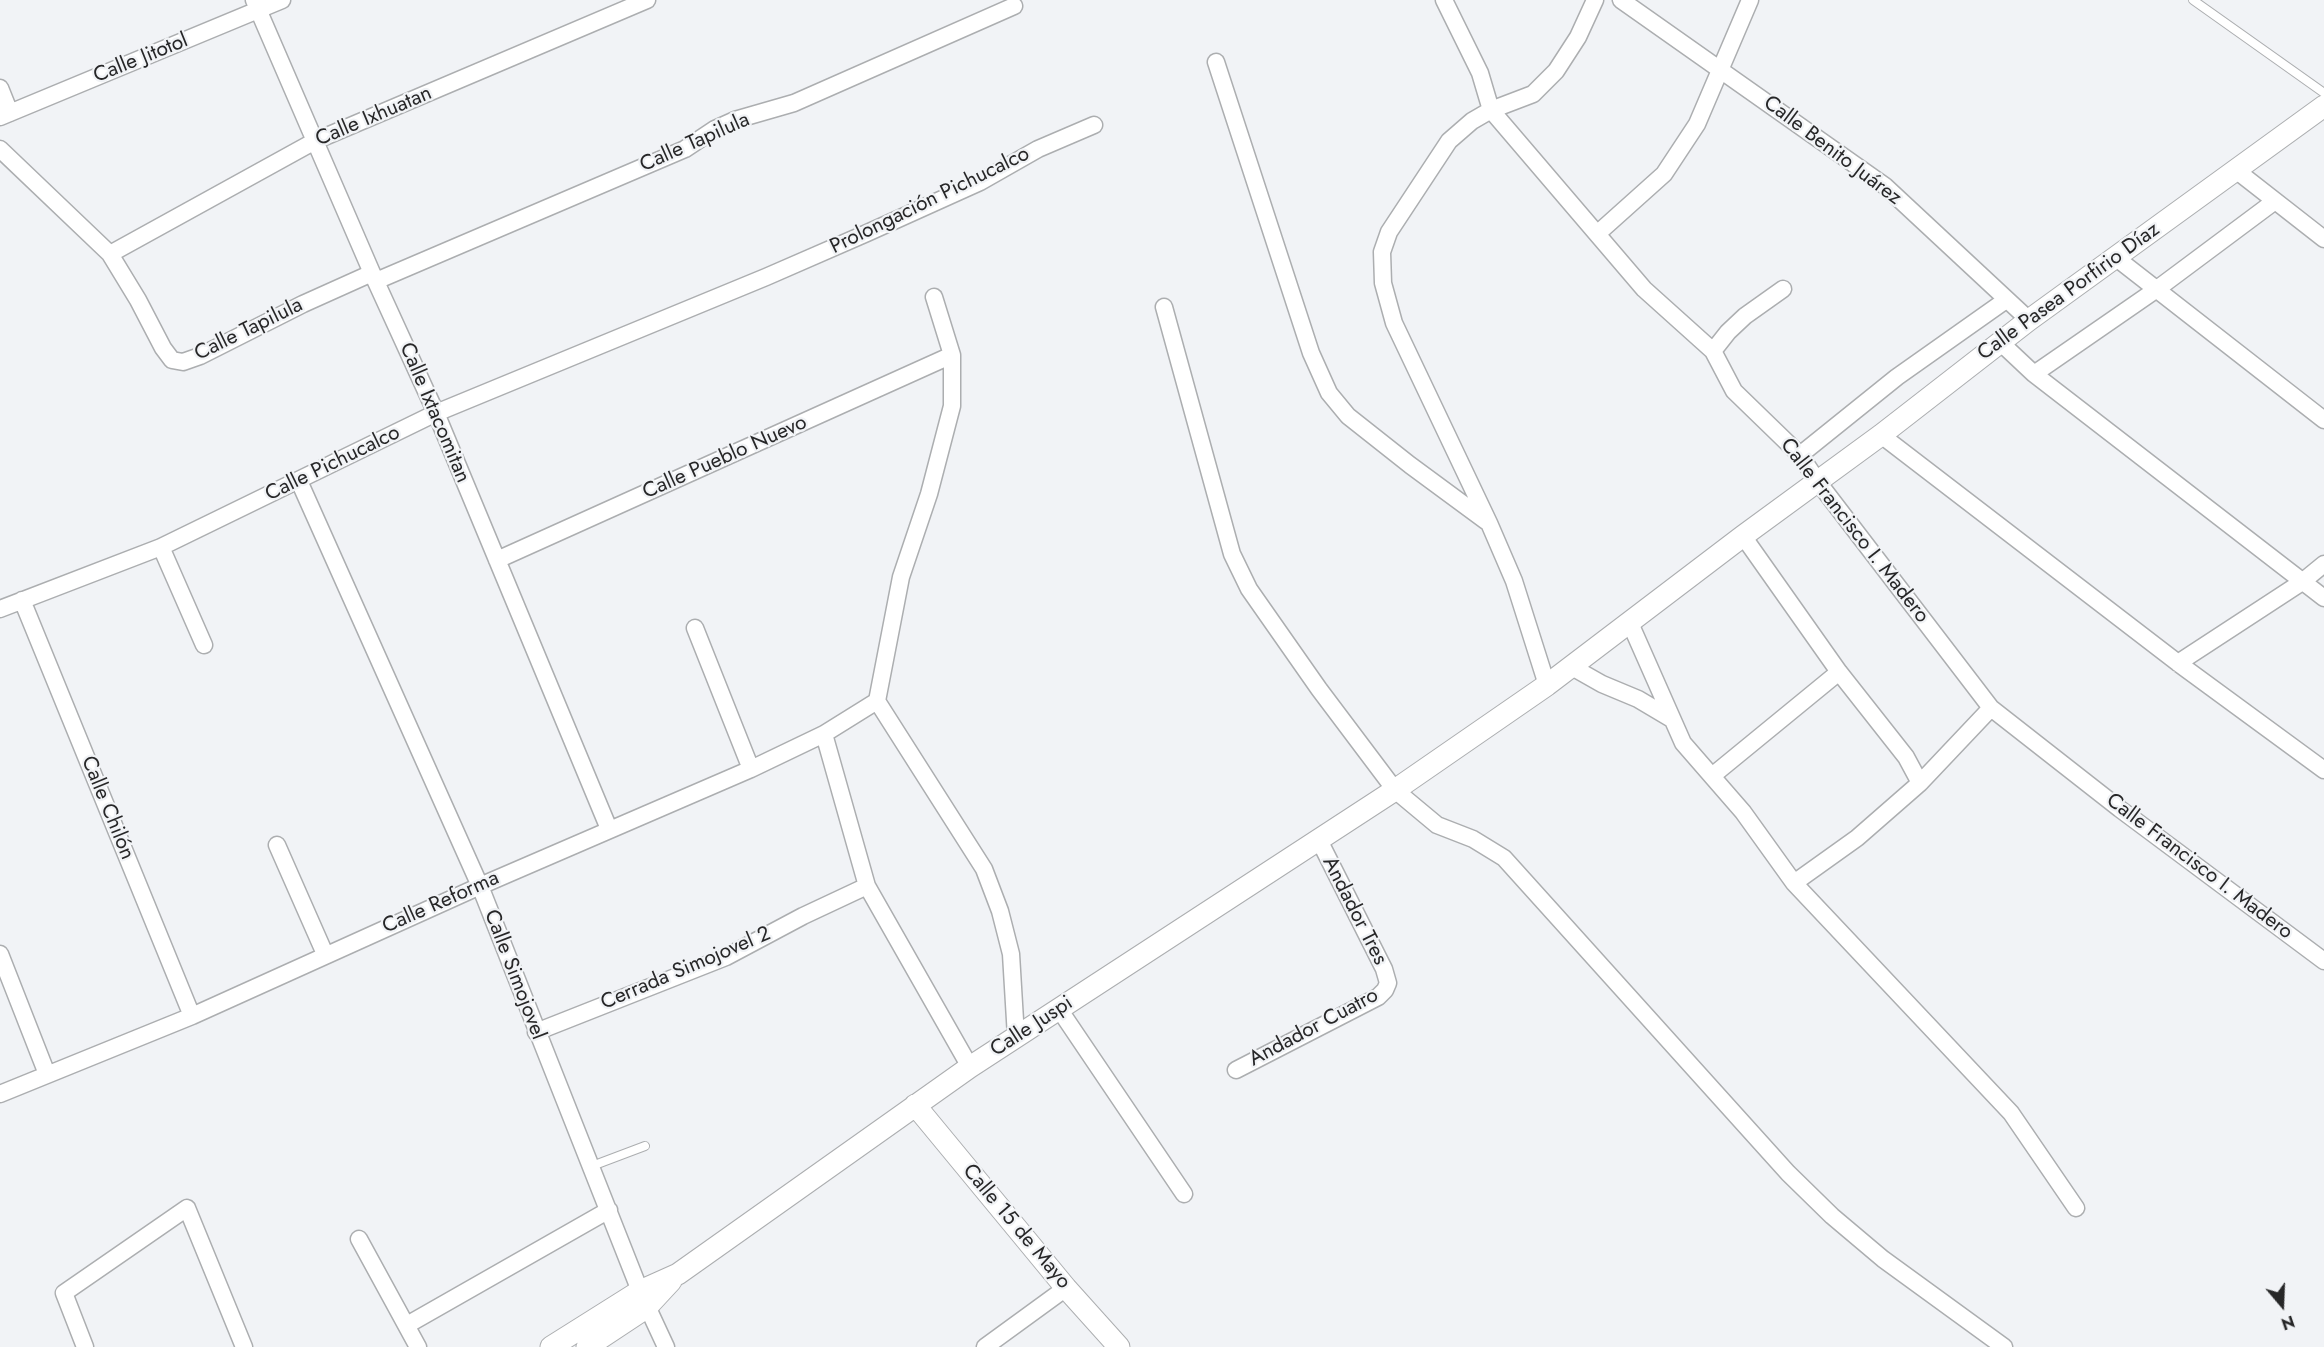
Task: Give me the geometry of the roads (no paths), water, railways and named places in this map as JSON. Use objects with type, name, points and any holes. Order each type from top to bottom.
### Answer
[{"type":"street","name":"Calle Jitotol","points":[[5,115],[257,5],[282,0]]},
{"type":"street","name":"Calle Ixhuatan","points":[[110,254],[315,141],[647,0]]},
{"type":"street","name":"Calle Francisco I. Madero","points":[[1444,0],[1480,73],[1491,110],[1644,289],[1713,351],[1734,391],[1800,455],[1818,482],[1991,708],[2120,809],[2324,961]]},
{"type":"street","points":[[1547,685],[1514,581],[1394,323],[1383,283],[1382,252],[1389,232],[1449,141],[1472,121],[1491,110],[1533,94],[1556,71],[1578,37],[1594,0]]},
{"type":"street","name":"Calle Benito Juárez","points":[[1621,0],[1885,186],[2029,320]]},
{"type":"street","points":[[1597,234],[1664,174],[1697,124],[1750,0]]},
{"type":"street","name":"Calle Ixtacomitan","points":[[257,5],[374,277],[436,413],[609,829]]},
{"type":"street","name":"Calle Tapilula","points":[[110,254],[163,348],[172,360],[183,362],[200,356],[303,304],[685,149],[715,129],[735,120],[794,103],[1014,6]]},
{"type":"street","points":[[1216,62],[1311,353],[1329,393],[1348,416],[1489,523]]},
{"type":"street","points":[[0,88],[5,115]]},
{"type":"street","name":"Calle Pasea Porfirio Díaz","points":[[1630,623],[1743,536],[1881,435],[2029,320],[2324,106]]},
{"type":"street","name":"Prolongación Pichucalco","points":[[766,277],[980,182],[1038,149],[1094,125]]},
{"type":"street","points":[[0,149],[110,254]]},
{"type":"street","points":[[2237,171],[2324,239]]},
{"type":"street","points":[[2034,375],[2157,289],[2275,201]]},
{"type":"street","points":[[2115,257],[2324,420]]},
{"type":"street","name":"Calle Pichucalco","points":[[0,609],[161,548],[436,413],[766,277]]},
{"type":"street","points":[[1713,351],[1745,316],[1783,289]]},
{"type":"street","points":[[934,297],[952,355],[952,406],[929,494],[901,577],[877,701],[984,869],[1000,911],[1011,954],[1016,1037]]},
{"type":"street","points":[[1800,455],[1897,377],[2006,300]]},
{"type":"street","points":[[1164,307],[1232,554],[1249,590],[1319,689],[1395,790],[1437,825],[1473,839],[1503,858],[1788,1173],[1832,1216],[1883,1259],[2004,1347]]},
{"type":"street","points":[[2000,342],[2034,375],[2324,598]]},
{"type":"street","name":"Calle Pueblo Nuevo","points":[[497,560],[952,355]]},
{"type":"street","points":[[1881,435],[2178,663],[2324,770]]},
{"type":"street","name":"Calle Simojovel","points":[[298,482],[480,886],[643,1299],[666,1347]]},
{"type":"street","points":[[1743,536],[1839,672],[1906,757],[1920,783]]},
{"type":"street","points":[[161,548],[204,645]]},
{"type":"street","points":[[2178,663],[2302,582],[2324,564]]},
{"type":"street","name":"Calle Chilón","points":[[22,600],[192,1016]]},
{"type":"street","points":[[1630,623],[1683,743],[1743,812],[1794,883],[2011,1113],[2076,1208]]},
{"type":"street","name":"Calle Juspi","points":[[587,1347],[643,1299],[915,1105],[1395,790],[1547,685],[1630,623]]},
{"type":"street","points":[[695,628],[751,769]]},
{"type":"street","points":[[1572,667],[1602,684],[1638,699],[1670,718]]},
{"type":"street","points":[[1712,776],[1839,672]]},
{"type":"street","name":"Calle Reforma","points":[[0,1094],[192,1016],[326,954],[751,769],[824,734],[877,701]]},
{"type":"street","points":[[1794,883],[1857,838],[1920,783],[1991,708]]},
{"type":"street","points":[[824,734],[867,886],[970,1067]]},
{"type":"street","name":"Andador Tres","points":[[1319,840],[1384,969],[1388,983]]},
{"type":"street","points":[[277,845],[326,954]]},
{"type":"street","name":"Cerrada Simojovel 2","points":[[536,1032],[726,957],[803,916],[867,886]]},
{"type":"street","points":[[0,954],[47,1074]]},
{"type":"street","name":"Andador Cuatro","points":[[1236,1071],[1378,997],[1388,983]]},
{"type":"street","points":[[1059,1009],[1184,1194]]},
{"type":"street","name":"Calle 15 de Mayo","points":[[915,1105],[1066,1288],[1119,1347]]},
{"type":"street","points":[[85,1347],[64,1293],[187,1208],[241,1346]]},
{"type":"street","points":[[407,1325],[609,1210]]},
{"type":"street","points":[[359,1239],[418,1347]]},
{"type":"street","points":[[985,1347],[1066,1288]]},
{"type":"street","name":"Calle Juspi","points":[[551,1347],[643,1299]]},
{"type":"lane","points":[[2193,0],[2324,93]]},
{"type":"lane","points":[[592,1166],[645,1146]]}]
